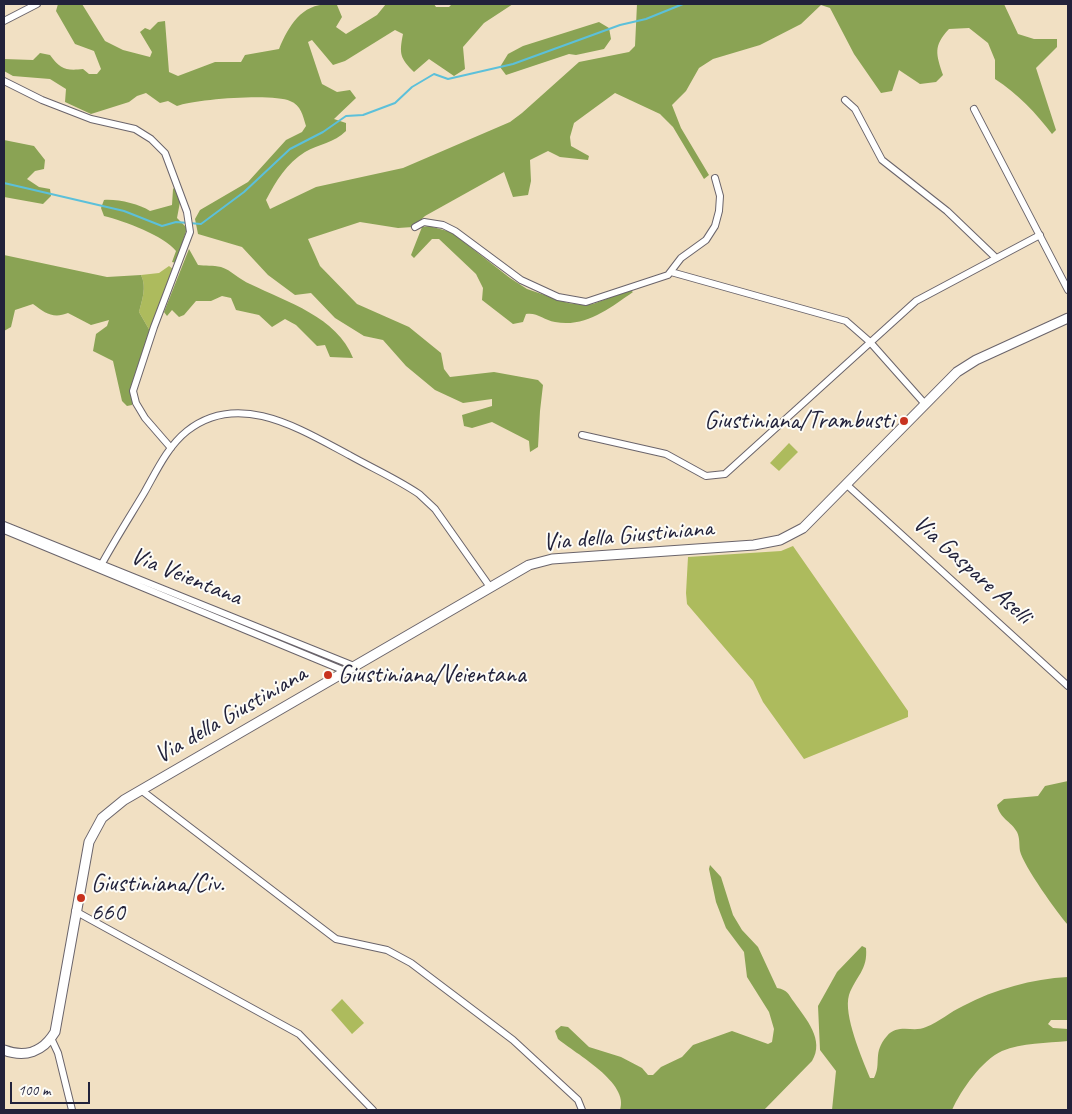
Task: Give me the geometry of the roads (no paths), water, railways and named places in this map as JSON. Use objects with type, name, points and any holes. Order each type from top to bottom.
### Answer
[{"type":"street","points":[[4,21],[35,4]]},
{"type":"street","points":[[4,81],[91,119],[134,130],[151,139],[166,154],[186,212],[190,232],[133,388],[134,399],[140,410],[171,448]]},
{"type":"street","points":[[844,100],[855,109],[882,160],[948,210],[995,257]]},
{"type":"street","points":[[974,109],[1068,290]]},
{"type":"street","points":[[415,227],[424,222],[451,228],[521,280],[558,297],[577,302],[599,299],[671,272],[682,258],[702,244],[712,231],[720,203],[719,190],[715,178]]},
{"type":"street","points":[[582,435],[666,454],[701,475],[710,477],[721,476],[734,468],[916,301],[995,257],[1040,235]]},
{"type":"street","points":[[671,272],[836,316],[850,322],[925,404]]},
{"type":"street","name":"Via della Giustiniana","points":[[51,1038],[59,1016],[85,856],[94,828],[109,811],[141,790],[523,568],[546,560],[754,545],[780,540],[803,528],[848,485],[951,378],[969,364],[1068,318]]},
{"type":"street","points":[[100,566],[171,448],[194,426],[222,415],[258,414],[290,425],[407,486],[424,498],[438,513],[490,587]]},
{"type":"street","name":"Via Gaspare Aselli","points":[[848,485],[1068,686]]},
{"type":"street","name":"Via Veientana","points":[[4,524],[100,566],[350,669]]},
{"type":"street","name":"Via Veientana","points":[[4,530],[100,566]]},
{"type":"street","name":"Via della Giustiniana","points":[[141,790],[336,938],[388,950],[411,962],[512,1040],[578,1100],[582,1110]]},
{"type":"street","points":[[75,911],[299,1034],[373,1110]]},
{"type":"street","points":[[4,1050],[17,1054],[29,1053],[39,1049],[51,1038],[59,1056],[72,1110]]},
{"type":"waterway","points":[[4,183],[124,211],[162,226],[176,222],[201,224],[244,192],[290,149],[323,132],[346,116],[363,115],[395,103],[412,87],[434,74],[448,79],[513,64],[620,25],[646,19],[683,4]]},
{"type":"place","name":"Giustiniana/Trambusti","points":[[904,421]]},
{"type":"place","name":"Giustiniana/Veientana","points":[[328,675]]},
{"type":"place","name":"Giustiniana/Civ. 660","points":[[81,898]]}]
